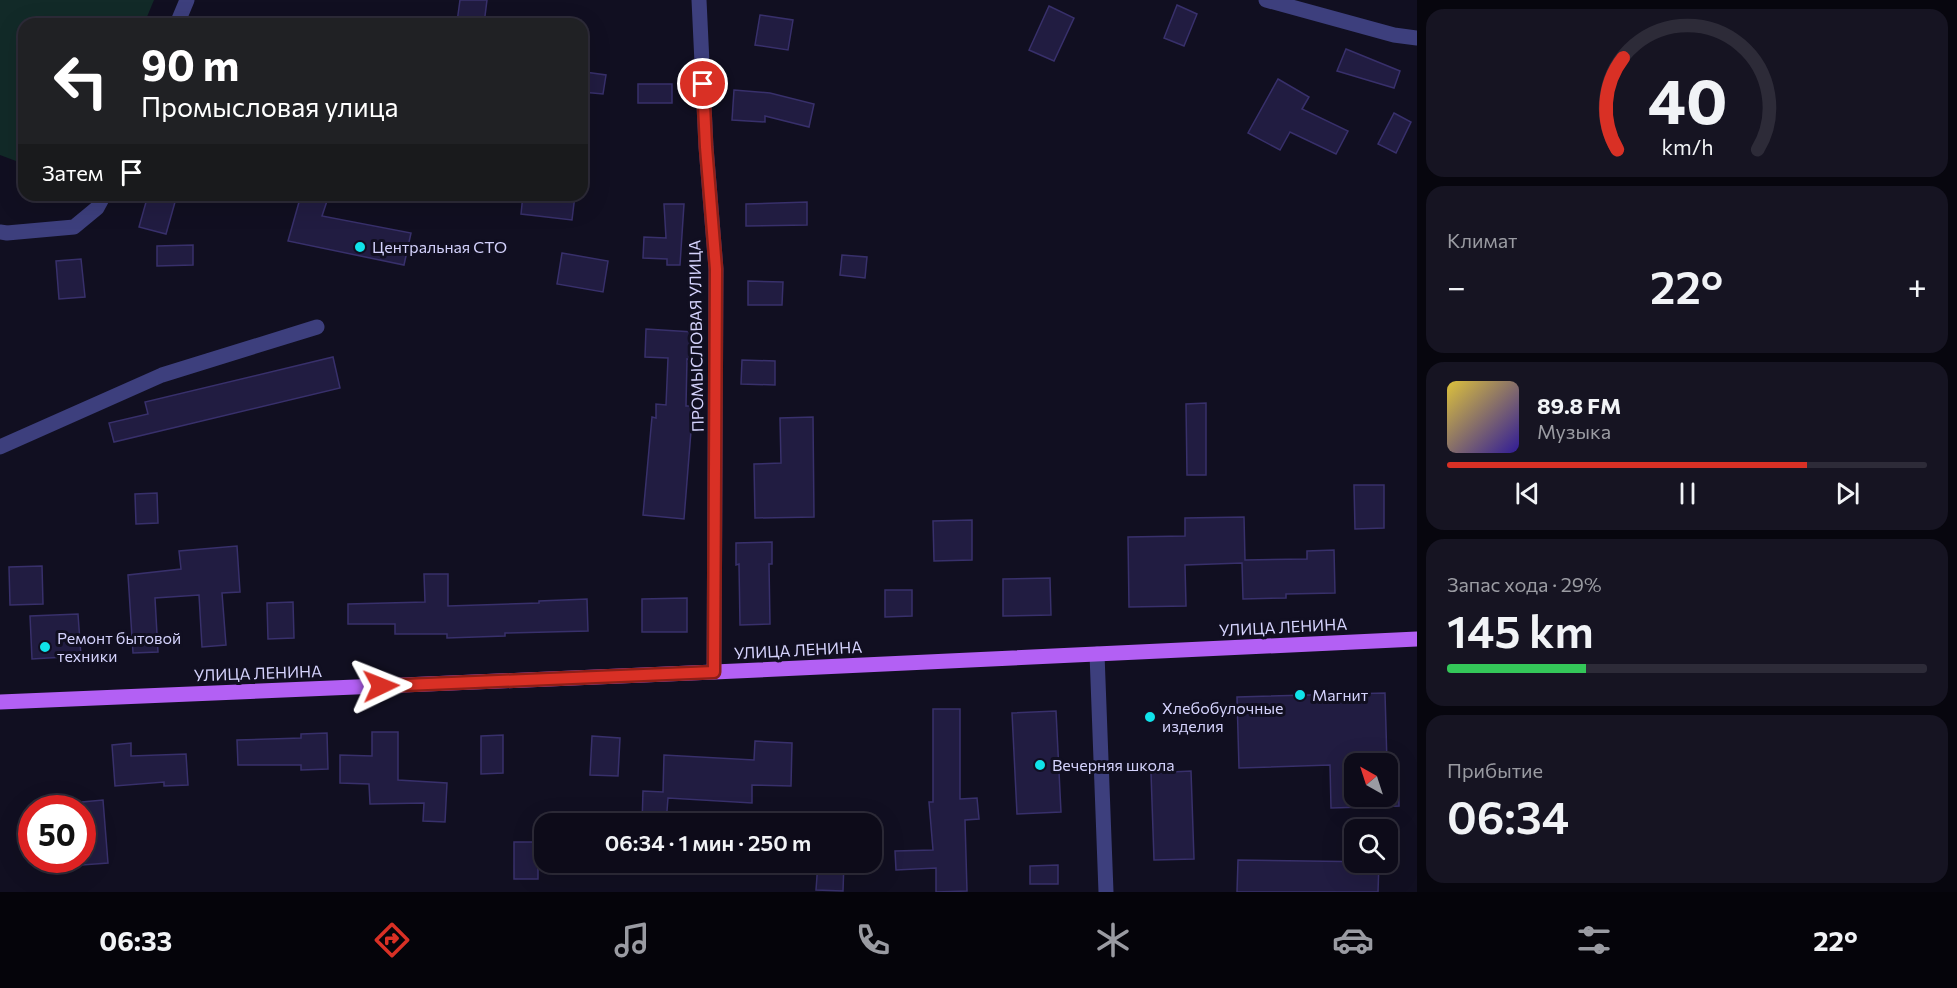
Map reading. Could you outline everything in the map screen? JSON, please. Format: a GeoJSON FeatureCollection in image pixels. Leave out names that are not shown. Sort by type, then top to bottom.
{"type":"FeatureCollection","features":[{"type":"Feature","properties":{"kind":"main road","name":"УЛИЦА ЛЕНИНА"},"geometry":{"type":"LineString","coordinates":[[0,702],[1417,639]]}},
{"type":"Feature","properties":{"kind":"street"},"geometry":{"type":"LineString","coordinates":[[180,18],[187,0]]}},
{"type":"Feature","properties":{"kind":"street","name":"ПРОМЫСЛОВАЯ УЛИЦА"},"geometry":{"type":"LineString","coordinates":[[699,0],[706,147],[716,269],[714,672]]}},
{"type":"Feature","properties":{"kind":"street"},"geometry":{"type":"LineString","coordinates":[[1266,0],[1394,35],[1417,38]]}},
{"type":"Feature","properties":{"kind":"street"},"geometry":{"type":"LineString","coordinates":[[0,232],[74,227],[97,208],[101,201]]}},
{"type":"Feature","properties":{"kind":"street"},"geometry":{"type":"LineString","coordinates":[[0,447],[162,375],[317,327]]}},
{"type":"Feature","properties":{"kind":"street"},"geometry":{"type":"LineString","coordinates":[[1097,654],[1106,892]]}},
{"type":"Feature","properties":{"kind":"green space"},"geometry":{"type":"Polygon","coordinates":[[[0,0],[154,0],[146,18],[18,18],[18,162],[0,155],[0,0]]]}},
{"type":"Feature","properties":{"kind":"building"},"geometry":{"type":"Polygon","coordinates":[[[460,0],[487,0],[485,18],[458,18],[460,0]]]}},
{"type":"Feature","properties":{"kind":"building"},"geometry":{"type":"Polygon","coordinates":[[[1177,5],[1197,14],[1184,46],[1164,38],[1177,5]]]}},
{"type":"Feature","properties":{"kind":"building"},"geometry":{"type":"Polygon","coordinates":[[[1049,6],[1074,18],[1054,61],[1029,50],[1049,6]]]}},
{"type":"Feature","properties":{"kind":"building"},"geometry":{"type":"Polygon","coordinates":[[[760,15],[793,20],[788,50],[755,45],[760,15]]]}},
{"type":"Feature","properties":{"kind":"building"},"geometry":{"type":"Polygon","coordinates":[[[1346,49],[1400,71],[1394,88],[1337,71],[1346,49]]]}},
{"type":"Feature","properties":{"kind":"building"},"geometry":{"type":"Polygon","coordinates":[[[588,72],[606,75],[603,94],[588,93],[588,72]]]}},
{"type":"Feature","properties":{"kind":"building"},"geometry":{"type":"Polygon","coordinates":[[[1278,79],[1309,97],[1302,109],[1348,131],[1336,154],[1290,132],[1280,150],[1248,133],[1278,79]]]}},
{"type":"Feature","properties":{"kind":"building"},"geometry":{"type":"Polygon","coordinates":[[[638,84],[672,84],[672,103],[638,103],[638,84]]]}},
{"type":"Feature","properties":{"kind":"building"},"geometry":{"type":"Polygon","coordinates":[[[734,90],[770,93],[814,104],[809,127],[765,116],[765,122],[732,120],[734,90]]]}},
{"type":"Feature","properties":{"kind":"building"},"geometry":{"type":"Polygon","coordinates":[[[1394,113],[1411,122],[1396,153],[1378,144],[1394,113]]]}},
{"type":"Feature","properties":{"kind":"building"},"geometry":{"type":"Polygon","coordinates":[[[146,201],[175,201],[166,234],[139,227],[146,201]]]}},
{"type":"Feature","properties":{"kind":"building"},"geometry":{"type":"Polygon","coordinates":[[[299,201],[327,201],[322,216],[411,233],[404,265],[288,241],[299,201]]]}},
{"type":"Feature","properties":{"kind":"building"},"geometry":{"type":"Polygon","coordinates":[[[522,201],[574,201],[572,220],[521,214],[522,201]]]}},
{"type":"Feature","properties":{"kind":"building"},"geometry":{"type":"Polygon","coordinates":[[[807,202],[807,225],[746,226],[746,204],[807,202]]]}},
{"type":"Feature","properties":{"kind":"building"},"geometry":{"type":"Polygon","coordinates":[[[664,204],[684,204],[680,265],[667,265],[667,259],[643,258],[644,237],[666,238],[664,204]]]}},
{"type":"Feature","properties":{"kind":"building"},"geometry":{"type":"Polygon","coordinates":[[[193,245],[193,265],[157,266],[157,246],[193,245]]]}},
{"type":"Feature","properties":{"kind":"building"},"geometry":{"type":"Polygon","coordinates":[[[562,253],[608,261],[603,292],[557,284],[562,253]]]}},
{"type":"Feature","properties":{"kind":"building"},"geometry":{"type":"Polygon","coordinates":[[[842,255],[867,257],[865,278],[840,275],[842,255]]]}},
{"type":"Feature","properties":{"kind":"building"},"geometry":{"type":"Polygon","coordinates":[[[81,259],[85,297],[59,299],[56,261],[81,259]]]}},
{"type":"Feature","properties":{"kind":"building"},"geometry":{"type":"Polygon","coordinates":[[[748,281],[783,282],[782,305],[748,305],[748,281]]]}},
{"type":"Feature","properties":{"kind":"building"},"geometry":{"type":"Polygon","coordinates":[[[646,329],[693,332],[691,360],[687,359],[686,406],[693,406],[684,519],[643,515],[652,417],[656,418],[656,404],[666,405],[668,358],[645,357],[646,329]]]}},
{"type":"Feature","properties":{"kind":"building"},"geometry":{"type":"Polygon","coordinates":[[[333,357],[340,388],[114,442],[109,423],[148,414],[145,402],[333,357]]]}},
{"type":"Feature","properties":{"kind":"building"},"geometry":{"type":"Polygon","coordinates":[[[742,360],[775,361],[775,385],[741,384],[742,360]]]}},
{"type":"Feature","properties":{"kind":"building"},"geometry":{"type":"Polygon","coordinates":[[[1206,403],[1206,475],[1187,475],[1186,404],[1206,403]]]}},
{"type":"Feature","properties":{"kind":"building"},"geometry":{"type":"Polygon","coordinates":[[[813,417],[814,517],[755,518],[754,464],[781,463],[780,418],[813,417]]]}},
{"type":"Feature","properties":{"kind":"building"},"geometry":{"type":"Polygon","coordinates":[[[1354,485],[1384,485],[1384,528],[1355,529],[1354,485]]]}},
{"type":"Feature","properties":{"kind":"building"},"geometry":{"type":"Polygon","coordinates":[[[157,493],[158,523],[136,524],[135,494],[157,493]]]}},
{"type":"Feature","properties":{"kind":"building"},"geometry":{"type":"Polygon","coordinates":[[[1244,517],[1245,560],[1307,559],[1307,551],[1334,550],[1335,593],[1286,594],[1286,598],[1243,599],[1242,563],[1185,565],[1186,606],[1129,607],[1128,537],[1185,536],[1185,518],[1244,517]]]}},
{"type":"Feature","properties":{"kind":"building"},"geometry":{"type":"Polygon","coordinates":[[[972,520],[972,560],[934,561],[933,521],[972,520]]]}},
{"type":"Feature","properties":{"kind":"building"},"geometry":{"type":"Polygon","coordinates":[[[772,542],[772,564],[769,564],[770,624],[740,625],[739,564],[736,565],[736,543],[772,542]]]}},
{"type":"Feature","properties":{"kind":"building"},"geometry":{"type":"Polygon","coordinates":[[[237,546],[240,592],[222,593],[226,645],[202,647],[199,595],[155,598],[158,652],[133,653],[128,575],[181,569],[179,551],[237,546]]]}},
{"type":"Feature","properties":{"kind":"building"},"geometry":{"type":"Polygon","coordinates":[[[42,566],[43,604],[10,605],[9,567],[42,566]]]}},
{"type":"Feature","properties":{"kind":"building"},"geometry":{"type":"Polygon","coordinates":[[[424,574],[448,574],[448,606],[587,599],[588,631],[505,633],[505,636],[447,638],[447,634],[395,634],[395,624],[348,624],[348,604],[425,602],[424,574]]]}},
{"type":"Feature","properties":{"kind":"building"},"geometry":{"type":"Polygon","coordinates":[[[1050,578],[1051,615],[1003,616],[1003,579],[1050,578]]]}},
{"type":"Feature","properties":{"kind":"building"},"geometry":{"type":"Polygon","coordinates":[[[885,590],[912,590],[912,616],[885,617],[885,590]]]}},
{"type":"Feature","properties":{"kind":"building"},"geometry":{"type":"Polygon","coordinates":[[[687,598],[687,632],[642,632],[642,599],[687,598]]]}},
{"type":"Feature","properties":{"kind":"building"},"geometry":{"type":"Polygon","coordinates":[[[293,602],[294,638],[268,639],[267,603],[293,602]]]}},
{"type":"Feature","properties":{"kind":"building"},"geometry":{"type":"Polygon","coordinates":[[[78,614],[81,656],[32,659],[30,616],[78,614]]]}},
{"type":"Feature","properties":{"kind":"building"},"geometry":{"type":"Polygon","coordinates":[[[1385,693],[1387,753],[1344,753],[1344,807],[1365,807],[1331,808],[1330,765],[1239,768],[1237,697],[1385,693]]]}},
{"type":"Feature","properties":{"kind":"building"},"geometry":{"type":"Polygon","coordinates":[[[933,709],[960,709],[960,799],[977,798],[979,819],[965,820],[967,891],[936,892],[936,868],[896,870],[895,851],[933,850],[929,802],[933,802],[933,709]]]}},
{"type":"Feature","properties":{"kind":"building"},"geometry":{"type":"Polygon","coordinates":[[[1056,711],[1061,812],[1017,814],[1012,713],[1056,711]]]}},
{"type":"Feature","properties":{"kind":"building"},"geometry":{"type":"Polygon","coordinates":[[[372,732],[398,732],[398,780],[447,783],[445,822],[423,821],[424,803],[370,804],[369,784],[340,783],[340,755],[372,756],[372,732]]]}},
{"type":"Feature","properties":{"kind":"building"},"geometry":{"type":"Polygon","coordinates":[[[327,733],[328,769],[301,770],[301,765],[238,765],[237,740],[301,738],[301,734],[327,733]]]}},
{"type":"Feature","properties":{"kind":"building"},"geometry":{"type":"Polygon","coordinates":[[[503,735],[503,773],[481,774],[481,736],[503,735]]]}},
{"type":"Feature","properties":{"kind":"building"},"geometry":{"type":"Polygon","coordinates":[[[592,736],[620,738],[618,776],[590,775],[592,736]]]}},
{"type":"Feature","properties":{"kind":"building"},"geometry":{"type":"Polygon","coordinates":[[[755,741],[792,743],[791,786],[752,785],[752,803],[668,798],[667,813],[642,813],[643,791],[663,792],[664,755],[754,760],[755,741]]]}},
{"type":"Feature","properties":{"kind":"building"},"geometry":{"type":"Polygon","coordinates":[[[131,743],[131,756],[186,754],[188,785],[164,786],[164,782],[115,786],[112,745],[131,743]]]}},
{"type":"Feature","properties":{"kind":"building"},"geometry":{"type":"Polygon","coordinates":[[[1191,771],[1194,859],[1154,860],[1151,773],[1191,771]]]}},
{"type":"Feature","properties":{"kind":"building"},"geometry":{"type":"Polygon","coordinates":[[[103,800],[108,863],[96,864],[96,801],[103,800]]]}},
{"type":"Feature","properties":{"kind":"building"},"geometry":{"type":"Polygon","coordinates":[[[514,842],[534,842],[534,873],[538,873],[538,879],[514,879],[514,842]]]}},
{"type":"Feature","properties":{"kind":"building"},"geometry":{"type":"Polygon","coordinates":[[[1238,860],[1344,862],[1344,873],[1379,873],[1378,892],[1237,892],[1238,860]]]}},
{"type":"Feature","properties":{"kind":"building"},"geometry":{"type":"Polygon","coordinates":[[[1058,865],[1058,884],[1030,884],[1030,866],[1058,865]]]}},
{"type":"Feature","properties":{"kind":"building"},"geometry":{"type":"Polygon","coordinates":[[[817,873],[844,873],[843,891],[816,890],[817,873]]]}},
{"type":"Feature","properties":{"kind":"place","name":"Центральная СТО"},"geometry":{"type":"Point","coordinates":[360,247]}},
{"type":"Feature","properties":{"kind":"place","name":"Ремонт бытовой техники"},"geometry":{"type":"Point","coordinates":[45,647]}},
{"type":"Feature","properties":{"kind":"place","name":"Магнит"},"geometry":{"type":"Point","coordinates":[1300,695]}},
{"type":"Feature","properties":{"kind":"place","name":"Хлебобулочные изделия"},"geometry":{"type":"Point","coordinates":[1150,717]}},
{"type":"Feature","properties":{"kind":"place","name":"Вечерняя школа"},"geometry":{"type":"Point","coordinates":[1040,765]}},
{"type":"Feature","properties":{"kind":"route"},"geometry":{"type":"LineString","coordinates":[[381,686],[714,672],[716,269],[703,84]]}}]}
